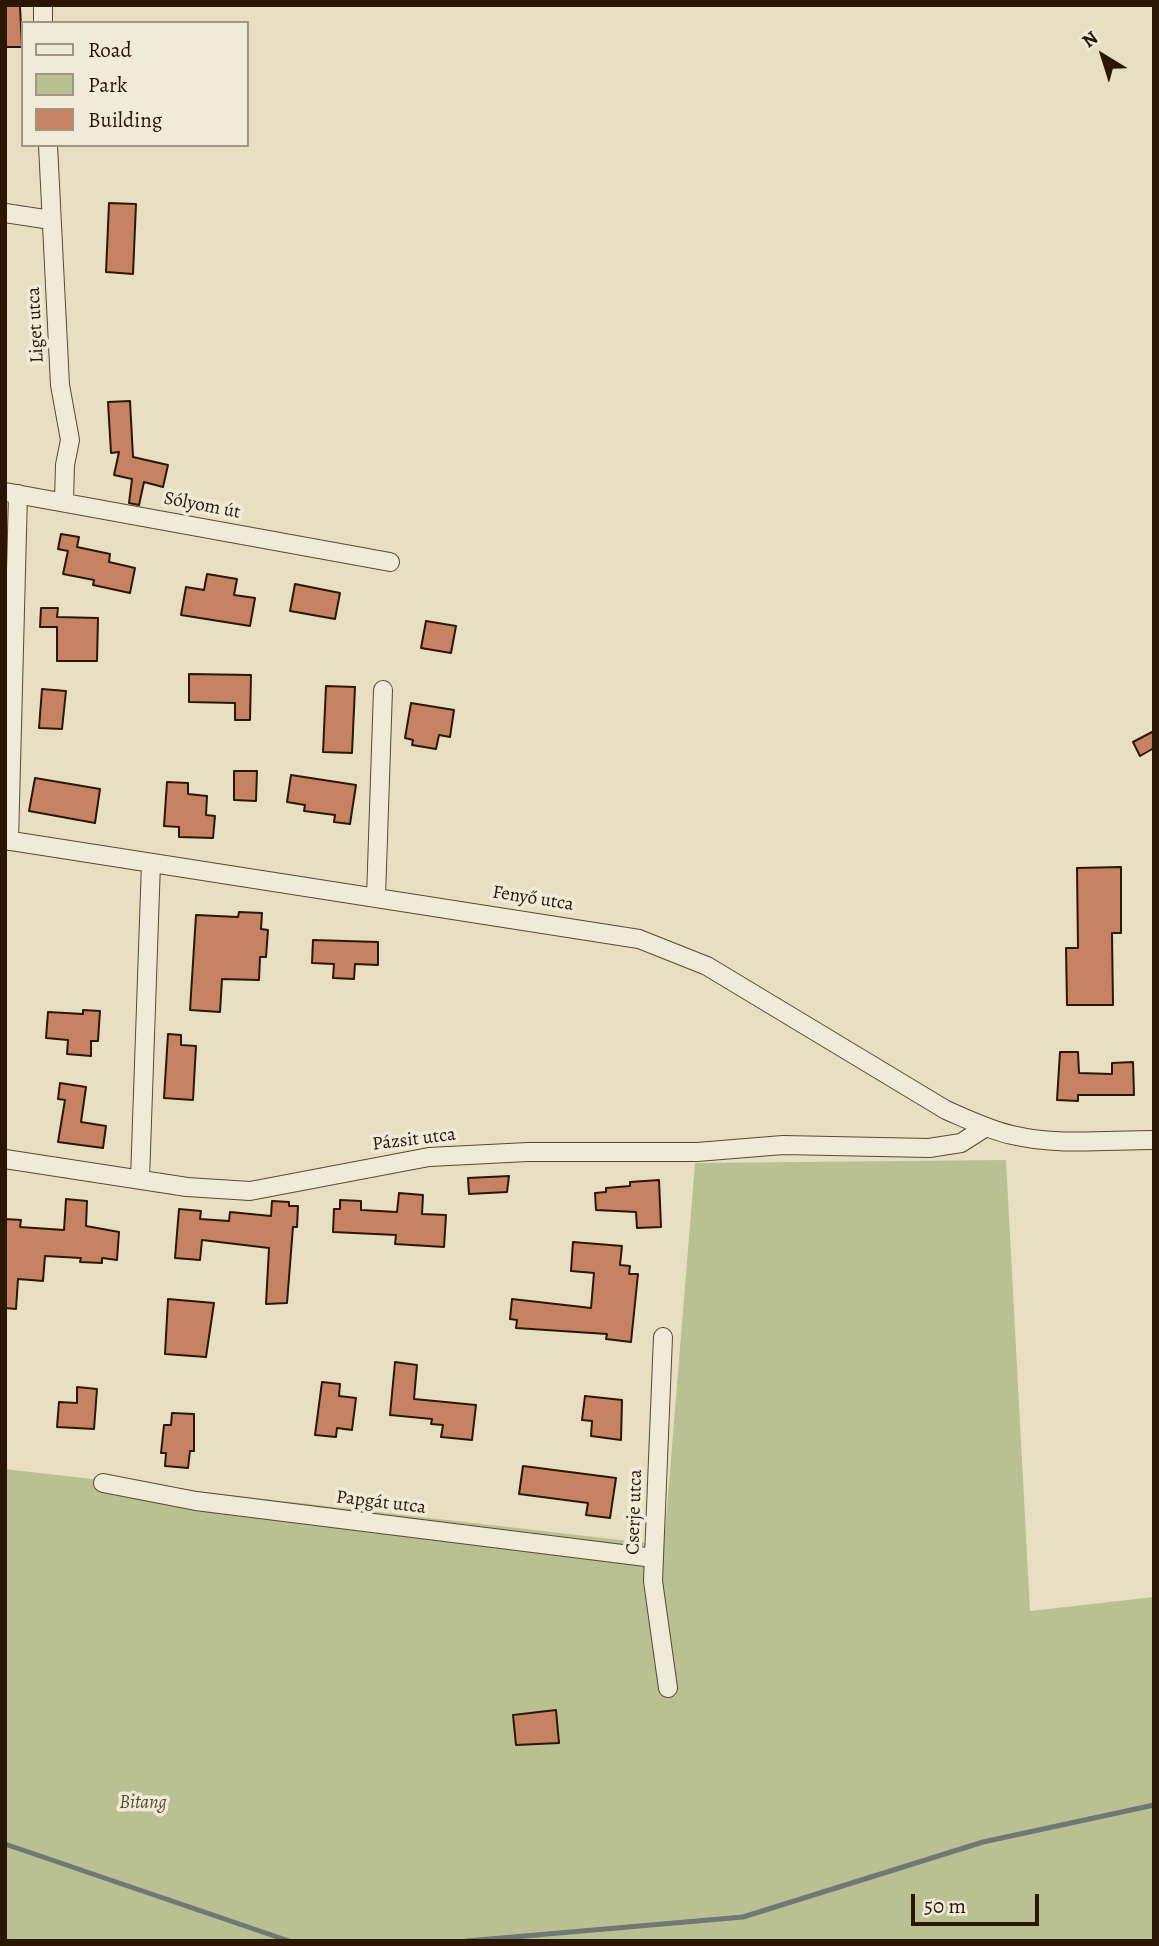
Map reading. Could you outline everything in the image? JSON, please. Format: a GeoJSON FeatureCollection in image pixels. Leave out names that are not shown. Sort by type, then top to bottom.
{"type":"FeatureCollection","features":[{"type":"Feature","properties":{"kind":"street","name":"Liget utca"},"geometry":{"type":"LineString","coordinates":[[48,147],[60,385],[70,440],[65,465],[64,501]]}},
{"type":"Feature","properties":{"kind":"street"},"geometry":{"type":"LineString","coordinates":[[5,213],[51,220]]}},
{"type":"Feature","properties":{"kind":"street"},"geometry":{"type":"LineString","coordinates":[[7,840],[11,493]]}},
{"type":"Feature","properties":{"kind":"street","name":"Sólyom út"},"geometry":{"type":"LineString","coordinates":[[11,493],[390,562]]}},
{"type":"Feature","properties":{"kind":"street"},"geometry":{"type":"LineString","coordinates":[[376,897],[383,690]]}},
{"type":"Feature","properties":{"kind":"street","name":"Fenyő utca"},"geometry":{"type":"LineString","coordinates":[[7,840],[612,933],[663,946],[731,979],[946,1110],[986,1127],[1009,1135],[1052,1141],[1154,1140]]}},
{"type":"Feature","properties":{"kind":"street"},"geometry":{"type":"LineString","coordinates":[[140,1179],[151,863]]}},
{"type":"Feature","properties":{"kind":"street","name":"Pázsit utca"},"geometry":{"type":"LineString","coordinates":[[5,1159],[223,1191],[250,1191],[429,1157],[528,1152],[696,1152],[783,1145],[947,1146],[961,1143],[986,1127]]}},
{"type":"Feature","properties":{"kind":"street","name":"Cserje utca"},"geometry":{"type":"LineString","coordinates":[[663,1337],[653,1581],[668,1688]]}},
{"type":"Feature","properties":{"kind":"street","name":"Papgát utca"},"geometry":{"type":"LineString","coordinates":[[103,1483],[196,1501],[654,1558]]}},
{"type":"Feature","properties":{"kind":"green space","name":"Bitang"},"geometry":{"type":"Polygon","coordinates":[[[1006,1160],[1030,1611],[1154,1597],[1154,1941],[5,1941],[5,1469],[664,1545],[695,1163],[1006,1160]]]}},
{"type":"Feature","properties":{"kind":"building"},"geometry":{"type":"Polygon","coordinates":[[[5,6],[20,6],[21,47],[5,47],[5,6]]]}},
{"type":"Feature","properties":{"kind":"building"},"geometry":{"type":"Polygon","coordinates":[[[109,203],[136,204],[133,274],[106,272],[109,203]]]}},
{"type":"Feature","properties":{"kind":"building"},"geometry":{"type":"Polygon","coordinates":[[[130,401],[133,457],[168,465],[163,487],[144,482],[139,505],[129,503],[132,479],[114,475],[119,452],[111,453],[108,402],[130,401]]]}},
{"type":"Feature","properties":{"kind":"building"},"geometry":{"type":"Polygon","coordinates":[[[61,534],[79,537],[77,547],[110,554],[109,562],[135,568],[130,593],[93,585],[94,580],[63,574],[68,551],[58,549],[61,534]]]}},
{"type":"Feature","properties":{"kind":"building"},"geometry":{"type":"Polygon","coordinates":[[[207,574],[237,579],[234,595],[255,598],[250,626],[181,615],[186,587],[204,590],[207,574]]]}},
{"type":"Feature","properties":{"kind":"building"},"geometry":{"type":"Polygon","coordinates":[[[295,584],[340,593],[335,619],[290,611],[295,584]]]}},
{"type":"Feature","properties":{"kind":"building"},"geometry":{"type":"Polygon","coordinates":[[[41,608],[58,608],[57,617],[98,618],[97,661],[57,661],[57,627],[40,627],[41,608]]]}},
{"type":"Feature","properties":{"kind":"building"},"geometry":{"type":"Polygon","coordinates":[[[426,621],[456,626],[451,653],[421,648],[426,621]]]}},
{"type":"Feature","properties":{"kind":"building"},"geometry":{"type":"Polygon","coordinates":[[[189,674],[251,675],[250,720],[235,720],[235,703],[189,702],[189,674]]]}},
{"type":"Feature","properties":{"kind":"building"},"geometry":{"type":"Polygon","coordinates":[[[326,686],[355,687],[352,753],[323,752],[326,686]]]}},
{"type":"Feature","properties":{"kind":"building"},"geometry":{"type":"Polygon","coordinates":[[[42,689],[66,691],[62,729],[39,728],[42,689]]]}},
{"type":"Feature","properties":{"kind":"building"},"geometry":{"type":"Polygon","coordinates":[[[411,703],[454,710],[450,737],[439,735],[436,749],[412,745],[413,740],[405,738],[411,703]]]}},
{"type":"Feature","properties":{"kind":"building"},"geometry":{"type":"Polygon","coordinates":[[[1154,731],[1154,748],[1140,756],[1133,742],[1154,731]]]}},
{"type":"Feature","properties":{"kind":"building"},"geometry":{"type":"Polygon","coordinates":[[[234,771],[257,771],[256,801],[234,800],[234,771]]]}},
{"type":"Feature","properties":{"kind":"building"},"geometry":{"type":"Polygon","coordinates":[[[291,775],[356,785],[350,824],[334,822],[335,815],[304,811],[305,805],[287,802],[291,775]]]}},
{"type":"Feature","properties":{"kind":"building"},"geometry":{"type":"Polygon","coordinates":[[[35,778],[100,789],[95,823],[29,811],[35,778]]]}},
{"type":"Feature","properties":{"kind":"building"},"geometry":{"type":"Polygon","coordinates":[[[167,782],[188,783],[188,794],[207,796],[206,815],[215,816],[213,838],[179,837],[179,827],[164,826],[167,782]]]}},
{"type":"Feature","properties":{"kind":"building"},"geometry":{"type":"Polygon","coordinates":[[[1121,867],[1121,933],[1112,933],[1113,1005],[1067,1005],[1066,948],[1078,948],[1077,868],[1121,867]]]}},
{"type":"Feature","properties":{"kind":"building"},"geometry":{"type":"Polygon","coordinates":[[[239,912],[262,913],[261,929],[268,930],[266,957],[260,957],[259,980],[222,979],[220,1012],[190,1010],[196,915],[238,917],[239,912]]]}},
{"type":"Feature","properties":{"kind":"building"},"geometry":{"type":"Polygon","coordinates":[[[313,940],[378,942],[378,965],[355,964],[354,979],[333,978],[334,964],[312,963],[313,940]]]}},
{"type":"Feature","properties":{"kind":"building"},"geometry":{"type":"Polygon","coordinates":[[[83,1010],[100,1011],[98,1041],[91,1041],[91,1056],[67,1054],[68,1040],[46,1038],[48,1012],[83,1014],[83,1010]]]}},
{"type":"Feature","properties":{"kind":"building"},"geometry":{"type":"Polygon","coordinates":[[[168,1034],[181,1035],[181,1045],[196,1046],[193,1100],[164,1098],[168,1034]]]}},
{"type":"Feature","properties":{"kind":"building"},"geometry":{"type":"Polygon","coordinates":[[[1060,1052],[1078,1052],[1079,1073],[1112,1074],[1112,1063],[1133,1062],[1134,1095],[1078,1095],[1078,1101],[1057,1100],[1060,1052]]]}},
{"type":"Feature","properties":{"kind":"building"},"geometry":{"type":"Polygon","coordinates":[[[60,1083],[86,1087],[81,1122],[106,1126],[103,1148],[58,1142],[65,1100],[58,1099],[60,1083]]]}},
{"type":"Feature","properties":{"kind":"building"},"geometry":{"type":"Polygon","coordinates":[[[509,1176],[507,1192],[469,1194],[468,1178],[509,1176]]]}},
{"type":"Feature","properties":{"kind":"building"},"geometry":{"type":"Polygon","coordinates":[[[659,1180],[661,1227],[637,1228],[636,1212],[596,1210],[595,1193],[606,1192],[606,1188],[630,1186],[630,1182],[659,1180]]]}},
{"type":"Feature","properties":{"kind":"building"},"geometry":{"type":"Polygon","coordinates":[[[399,1193],[423,1195],[422,1214],[446,1215],[444,1247],[395,1244],[396,1235],[333,1232],[334,1209],[340,1209],[340,1200],[361,1201],[361,1210],[397,1212],[399,1193]]]}},
{"type":"Feature","properties":{"kind":"building"},"geometry":{"type":"Polygon","coordinates":[[[66,1199],[87,1201],[86,1226],[119,1232],[117,1260],[102,1258],[102,1263],[80,1262],[81,1258],[45,1256],[43,1281],[18,1279],[16,1309],[5,1308],[5,1219],[21,1220],[20,1227],[64,1230],[66,1199]]]}},
{"type":"Feature","properties":{"kind":"building"},"geometry":{"type":"Polygon","coordinates":[[[272,1201],[289,1202],[289,1206],[298,1206],[297,1227],[293,1227],[287,1303],[266,1304],[269,1248],[202,1240],[200,1260],[175,1258],[179,1209],[201,1211],[200,1219],[229,1221],[230,1212],[271,1216],[272,1201]]]}},
{"type":"Feature","properties":{"kind":"building"},"geometry":{"type":"Polygon","coordinates":[[[573,1242],[622,1246],[620,1265],[630,1266],[629,1274],[638,1274],[631,1342],[606,1339],[607,1334],[516,1328],[517,1320],[510,1319],[512,1299],[591,1308],[594,1273],[571,1271],[573,1242]]]}},
{"type":"Feature","properties":{"kind":"building"},"geometry":{"type":"Polygon","coordinates":[[[168,1299],[214,1303],[206,1357],[165,1354],[168,1299]]]}},
{"type":"Feature","properties":{"kind":"building"},"geometry":{"type":"Polygon","coordinates":[[[395,1362],[417,1365],[414,1399],[476,1405],[472,1440],[441,1437],[443,1425],[431,1424],[432,1419],[390,1415],[395,1362]]]}},
{"type":"Feature","properties":{"kind":"building"},"geometry":{"type":"Polygon","coordinates":[[[322,1382],[340,1384],[339,1396],[356,1398],[352,1430],[337,1428],[336,1437],[315,1435],[322,1382]]]}},
{"type":"Feature","properties":{"kind":"building"},"geometry":{"type":"Polygon","coordinates":[[[77,1387],[97,1389],[94,1429],[57,1427],[59,1402],[77,1403],[77,1387]]]}},
{"type":"Feature","properties":{"kind":"building"},"geometry":{"type":"Polygon","coordinates":[[[585,1396],[622,1400],[621,1440],[591,1436],[592,1421],[582,1420],[585,1396]]]}},
{"type":"Feature","properties":{"kind":"building"},"geometry":{"type":"Polygon","coordinates":[[[172,1413],[194,1414],[194,1451],[190,1451],[188,1468],[165,1466],[166,1453],[161,1453],[164,1425],[171,1425],[172,1413]]]}},
{"type":"Feature","properties":{"kind":"building"},"geometry":{"type":"Polygon","coordinates":[[[523,1466],[616,1478],[610,1518],[586,1515],[588,1503],[519,1494],[523,1466]]]}},
{"type":"Feature","properties":{"kind":"building"},"geometry":{"type":"Polygon","coordinates":[[[556,1710],[559,1743],[516,1745],[513,1715],[556,1710]]]}},
{"type":"Feature","properties":{"kind":"waterway"},"geometry":{"type":"LineString","coordinates":[[467,1941],[743,1917],[983,1842],[1154,1805]]}},
{"type":"Feature","properties":{"kind":"waterway"},"geometry":{"type":"LineString","coordinates":[[5,1844],[289,1941]]}}]}
